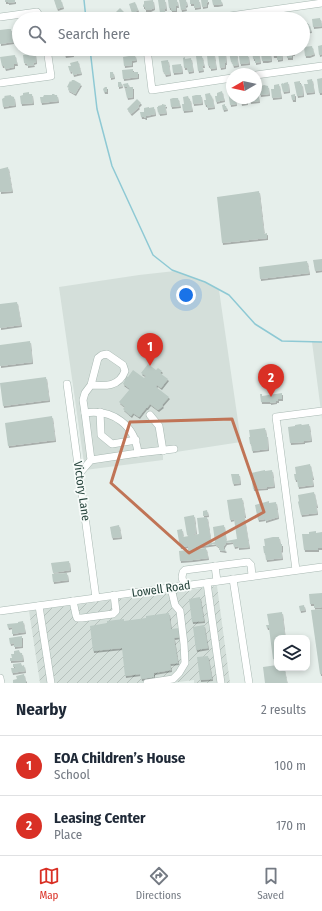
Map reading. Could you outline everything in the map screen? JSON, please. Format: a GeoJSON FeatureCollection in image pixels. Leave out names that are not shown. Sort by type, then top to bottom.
{"type":"FeatureCollection","features":[{"type":"Feature","properties":{"kind":"street"},"geometry":{"type":"LineString","coordinates":[[258,12],[322,3]]}},
{"type":"Feature","properties":{"kind":"street"},"geometry":{"type":"LineString","coordinates":[[0,17],[12,17]]}},
{"type":"Feature","properties":{"kind":"street"},"geometry":{"type":"LineString","coordinates":[[0,83],[50,76],[48,56]]}},
{"type":"Feature","properties":{"kind":"street"},"geometry":{"type":"LineString","coordinates":[[148,56],[152,90],[226,79]]}},
{"type":"Feature","properties":{"kind":"street"},"geometry":{"type":"LineString","coordinates":[[262,74],[322,66]]}},
{"type":"Feature","properties":{"kind":"street"},"geometry":{"type":"LineString","coordinates":[[91,385],[101,386],[115,384],[125,371],[123,365],[107,354],[102,355],[98,358],[91,385],[84,393],[83,400],[91,460]]}},
{"type":"Feature","properties":{"kind":"street","name":"Victory Lane"},"geometry":{"type":"LineString","coordinates":[[67,384],[96,598]]}},
{"type":"Feature","properties":{"kind":"street"},"geometry":{"type":"LineString","coordinates":[[296,570],[276,417],[322,411]]}},
{"type":"Feature","properties":{"kind":"street"},"geometry":{"type":"LineString","coordinates":[[85,413],[100,412],[108,414],[125,424],[136,440],[138,453]]}},
{"type":"Feature","properties":{"kind":"street"},"geometry":{"type":"LineString","coordinates":[[100,412],[102,435],[112,444],[136,440]]}},
{"type":"Feature","properties":{"kind":"street"},"geometry":{"type":"LineString","coordinates":[[150,415],[159,426],[162,451]]}},
{"type":"Feature","properties":{"kind":"street"},"geometry":{"type":"LineString","coordinates":[[79,474],[91,460],[174,449]]}},
{"type":"Feature","properties":{"kind":"street"},"geometry":{"type":"LineString","coordinates":[[184,586],[182,577],[185,570],[248,562],[251,565],[252,576]]}},
{"type":"Feature","properties":{"kind":"street"},"geometry":{"type":"LineString","coordinates":[[215,566],[217,581]]}},
{"type":"Feature","properties":{"kind":"street","name":"Lowell Road"},"geometry":{"type":"LineString","coordinates":[[0,611],[322,567]]}},
{"type":"Feature","properties":{"kind":"street"},"geometry":{"type":"LineString","coordinates":[[233,579],[249,683]]}},
{"type":"Feature","properties":{"kind":"street"},"geometry":{"type":"LineString","coordinates":[[207,583],[221,683]]}},
{"type":"Feature","properties":{"kind":"street"},"geometry":{"type":"LineString","coordinates":[[147,683],[173,680],[185,663],[180,611],[174,605],[170,588]]}},
{"type":"Feature","properties":{"kind":"street"},"geometry":{"type":"LineString","coordinates":[[73,601],[77,618],[113,614],[116,611],[114,595]]}},
{"type":"Feature","properties":{"kind":"street"},"geometry":{"type":"LineString","coordinates":[[39,606],[51,683]]}},
{"type":"Feature","properties":{"kind":"street"},"geometry":{"type":"LineString","coordinates":[[0,678],[1,683]]}},
{"type":"Feature","properties":{"kind":"highlighted area"},"geometry":{"type":"Polygon","coordinates":[[[232,419],[264,512],[189,553],[111,483],[130,422],[232,419]]]}},
{"type":"Feature","properties":{"kind":"shaded area"},"geometry":{"type":"Polygon","coordinates":[[[175,271],[205,282],[219,290],[241,442],[163,454],[163,460],[85,470],[59,287],[175,271]]]}},
{"type":"Feature","properties":{"kind":"shaded area"},"geometry":{"type":"Polygon","coordinates":[[[312,342],[322,342],[322,419],[312,342]]]}},
{"type":"Feature","properties":{"kind":"shaded area"},"geometry":{"type":"Polygon","coordinates":[[[217,586],[230,683],[194,683],[194,680],[171,683],[40,683],[29,611],[217,586]]]}},
{"type":"Feature","properties":{"kind":"building"},"geometry":{"type":"Polygon","coordinates":[[[5,0],[15,0],[15,2],[8,3],[5,2],[5,0]]]}},
{"type":"Feature","properties":{"kind":"building"},"geometry":{"type":"Polygon","coordinates":[[[54,0],[61,0],[63,7],[57,9],[54,0]]]}},
{"type":"Feature","properties":{"kind":"building"},"geometry":{"type":"Polygon","coordinates":[[[153,0],[154,8],[145,10],[145,7],[143,7],[144,1],[153,0]]]}},
{"type":"Feature","properties":{"kind":"building"},"geometry":{"type":"Polygon","coordinates":[[[158,0],[165,0],[165,12],[160,12],[158,0]]]}},
{"type":"Feature","properties":{"kind":"building"},"geometry":{"type":"Polygon","coordinates":[[[168,0],[177,0],[178,6],[176,6],[176,11],[171,11],[168,0]]]}},
{"type":"Feature","properties":{"kind":"building"},"geometry":{"type":"Polygon","coordinates":[[[179,0],[186,0],[186,9],[181,10],[179,0]]]}},
{"type":"Feature","properties":{"kind":"building"},"geometry":{"type":"Polygon","coordinates":[[[190,0],[199,0],[200,7],[194,8],[194,4],[190,4],[190,0]]]}},
{"type":"Feature","properties":{"kind":"building"},"geometry":{"type":"Polygon","coordinates":[[[201,0],[208,0],[207,6],[202,7],[201,0]]]}},
{"type":"Feature","properties":{"kind":"building"},"geometry":{"type":"Polygon","coordinates":[[[212,0],[221,0],[222,4],[213,5],[212,0]]]}},
{"type":"Feature","properties":{"kind":"building"},"geometry":{"type":"Polygon","coordinates":[[[135,2],[138,10],[132,12],[129,4],[135,2]]]}},
{"type":"Feature","properties":{"kind":"building"},"geometry":{"type":"Polygon","coordinates":[[[120,8],[124,12],[116,12],[120,8]]]}},
{"type":"Feature","properties":{"kind":"building"},"geometry":{"type":"Polygon","coordinates":[[[320,18],[322,26],[313,27],[312,19],[320,18]]]}},
{"type":"Feature","properties":{"kind":"building"},"geometry":{"type":"Polygon","coordinates":[[[11,29],[12,42],[0,44],[0,30],[11,29]]]}},
{"type":"Feature","properties":{"kind":"building"},"geometry":{"type":"Polygon","coordinates":[[[322,45],[322,54],[319,55],[318,46],[322,45]]]}},
{"type":"Feature","properties":{"kind":"building"},"geometry":{"type":"Polygon","coordinates":[[[310,46],[312,46],[314,54],[310,56],[310,46]]]}},
{"type":"Feature","properties":{"kind":"building"},"geometry":{"type":"Polygon","coordinates":[[[15,56],[17,64],[14,64],[14,67],[5,69],[4,66],[2,66],[0,57],[15,56]]]}},
{"type":"Feature","properties":{"kind":"building"},"geometry":{"type":"Polygon","coordinates":[[[23,56],[35,56],[36,62],[33,63],[34,65],[27,66],[27,64],[24,63],[23,56]]]}},
{"type":"Feature","properties":{"kind":"building"},"geometry":{"type":"Polygon","coordinates":[[[135,56],[136,60],[132,61],[132,65],[124,66],[123,57],[135,56]]]}},
{"type":"Feature","properties":{"kind":"building"},"geometry":{"type":"Polygon","coordinates":[[[196,56],[202,56],[204,66],[202,66],[203,70],[198,71],[196,56]]]}},
{"type":"Feature","properties":{"kind":"building"},"geometry":{"type":"Polygon","coordinates":[[[207,56],[214,56],[216,68],[210,69],[210,65],[208,66],[207,56]]]}},
{"type":"Feature","properties":{"kind":"building"},"geometry":{"type":"Polygon","coordinates":[[[218,56],[225,56],[225,67],[220,68],[218,56]]]}},
{"type":"Feature","properties":{"kind":"building"},"geometry":{"type":"Polygon","coordinates":[[[230,56],[237,56],[238,65],[233,66],[230,56]]]}},
{"type":"Feature","properties":{"kind":"building"},"geometry":{"type":"Polygon","coordinates":[[[239,56],[248,56],[249,63],[240,64],[239,56]]]}},
{"type":"Feature","properties":{"kind":"building"},"geometry":{"type":"Polygon","coordinates":[[[253,56],[259,56],[260,62],[255,63],[255,59],[253,59],[253,56]]]}},
{"type":"Feature","properties":{"kind":"building"},"geometry":{"type":"Polygon","coordinates":[[[261,56],[270,56],[271,60],[262,61],[261,56]]]}},
{"type":"Feature","properties":{"kind":"building"},"geometry":{"type":"Polygon","coordinates":[[[277,56],[282,56],[282,59],[277,60],[277,56]]]}},
{"type":"Feature","properties":{"kind":"building"},"geometry":{"type":"Polygon","coordinates":[[[287,56],[292,56],[292,58],[287,58],[287,56]]]}},
{"type":"Feature","properties":{"kind":"building"},"geometry":{"type":"Polygon","coordinates":[[[185,57],[185,59],[191,58],[193,71],[188,72],[187,68],[184,68],[183,58],[185,57]]]}},
{"type":"Feature","properties":{"kind":"building"},"geometry":{"type":"Polygon","coordinates":[[[168,60],[170,74],[165,75],[161,61],[168,60]]]}},
{"type":"Feature","properties":{"kind":"building"},"geometry":{"type":"Polygon","coordinates":[[[78,61],[81,73],[73,75],[68,66],[71,66],[70,63],[78,61]]]}},
{"type":"Feature","properties":{"kind":"building"},"geometry":{"type":"Polygon","coordinates":[[[181,64],[182,72],[173,73],[172,65],[181,64]]]}},
{"type":"Feature","properties":{"kind":"building"},"geometry":{"type":"Polygon","coordinates":[[[133,69],[133,72],[138,72],[138,77],[123,79],[122,70],[133,69]]]}},
{"type":"Feature","properties":{"kind":"building"},"geometry":{"type":"Polygon","coordinates":[[[110,72],[113,72],[114,77],[110,78],[110,72]]]}},
{"type":"Feature","properties":{"kind":"building"},"geometry":{"type":"Polygon","coordinates":[[[322,78],[322,93],[319,93],[317,79],[322,78]]]}},
{"type":"Feature","properties":{"kind":"building"},"geometry":{"type":"Polygon","coordinates":[[[312,79],[314,92],[306,93],[304,84],[308,84],[307,80],[312,79]]]}},
{"type":"Feature","properties":{"kind":"building"},"geometry":{"type":"Polygon","coordinates":[[[72,80],[81,84],[75,94],[68,90],[69,88],[67,87],[72,80]]]}},
{"type":"Feature","properties":{"kind":"building"},"geometry":{"type":"Polygon","coordinates":[[[300,81],[300,85],[302,84],[303,95],[297,96],[294,82],[300,81]]]}},
{"type":"Feature","properties":{"kind":"building"},"geometry":{"type":"Polygon","coordinates":[[[118,82],[121,82],[122,86],[118,87],[118,82]]]}},
{"type":"Feature","properties":{"kind":"building"},"geometry":{"type":"Polygon","coordinates":[[[288,82],[289,91],[283,92],[281,84],[288,82]]]}},
{"type":"Feature","properties":{"kind":"building"},"geometry":{"type":"Polygon","coordinates":[[[128,83],[129,87],[133,87],[133,97],[127,98],[125,89],[127,87],[124,87],[123,84],[128,83]]]}},
{"type":"Feature","properties":{"kind":"building"},"geometry":{"type":"Polygon","coordinates":[[[279,84],[281,97],[272,98],[271,89],[274,89],[274,85],[279,84]]]}},
{"type":"Feature","properties":{"kind":"building"},"geometry":{"type":"Polygon","coordinates":[[[262,86],[268,86],[269,94],[262,95],[262,86]]]}},
{"type":"Feature","properties":{"kind":"building"},"geometry":{"type":"Polygon","coordinates":[[[107,87],[107,92],[104,92],[103,89],[107,87]]]}},
{"type":"Feature","properties":{"kind":"building"},"geometry":{"type":"Polygon","coordinates":[[[222,91],[224,100],[216,102],[215,96],[217,96],[217,93],[222,91]]]}},
{"type":"Feature","properties":{"kind":"building"},"geometry":{"type":"Polygon","coordinates":[[[29,92],[29,94],[32,94],[33,103],[21,104],[20,96],[23,95],[23,93],[29,92]]]}},
{"type":"Feature","properties":{"kind":"building"},"geometry":{"type":"Polygon","coordinates":[[[210,93],[214,107],[207,108],[204,100],[206,100],[205,94],[210,93]]]}},
{"type":"Feature","properties":{"kind":"building"},"geometry":{"type":"Polygon","coordinates":[[[52,94],[57,95],[58,101],[41,103],[40,97],[52,94]]]}},
{"type":"Feature","properties":{"kind":"building"},"geometry":{"type":"Polygon","coordinates":[[[295,94],[295,100],[292,100],[291,95],[295,94]]]}},
{"type":"Feature","properties":{"kind":"building"},"geometry":{"type":"Polygon","coordinates":[[[11,95],[14,97],[15,105],[3,107],[2,99],[5,97],[4,96],[11,95]]]}},
{"type":"Feature","properties":{"kind":"building"},"geometry":{"type":"Polygon","coordinates":[[[201,95],[202,103],[193,104],[192,96],[201,95]]]}},
{"type":"Feature","properties":{"kind":"building"},"geometry":{"type":"Polygon","coordinates":[[[188,96],[192,110],[183,111],[183,97],[188,96]]]}},
{"type":"Feature","properties":{"kind":"building"},"geometry":{"type":"Polygon","coordinates":[[[178,98],[180,106],[171,107],[170,99],[178,98]]]}},
{"type":"Feature","properties":{"kind":"building"},"geometry":{"type":"Polygon","coordinates":[[[137,99],[141,103],[138,106],[139,107],[131,114],[127,109],[137,99]]]}},
{"type":"Feature","properties":{"kind":"building"},"geometry":{"type":"Polygon","coordinates":[[[162,104],[166,105],[166,113],[159,114],[157,107],[162,104]]]}},
{"type":"Feature","properties":{"kind":"building"},"geometry":{"type":"Polygon","coordinates":[[[225,104],[227,109],[223,110],[222,105],[225,104]]]}},
{"type":"Feature","properties":{"kind":"building"},"geometry":{"type":"Polygon","coordinates":[[[154,107],[155,114],[146,116],[146,118],[141,117],[140,112],[144,112],[144,108],[154,107]]]}},
{"type":"Feature","properties":{"kind":"building"},"geometry":{"type":"Polygon","coordinates":[[[8,167],[12,191],[0,192],[0,169],[8,167]]]}},
{"type":"Feature","properties":{"kind":"building"},"geometry":{"type":"Polygon","coordinates":[[[259,191],[264,234],[267,233],[267,238],[222,243],[217,197],[259,191]]]}},
{"type":"Feature","properties":{"kind":"building"},"geometry":{"type":"Polygon","coordinates":[[[322,259],[322,270],[315,271],[313,260],[322,259]]]}},
{"type":"Feature","properties":{"kind":"building"},"geometry":{"type":"Polygon","coordinates":[[[307,261],[309,273],[260,279],[259,267],[307,261]]]}},
{"type":"Feature","properties":{"kind":"building"},"geometry":{"type":"Polygon","coordinates":[[[17,302],[21,325],[0,328],[0,304],[17,302]]]}},
{"type":"Feature","properties":{"kind":"building"},"geometry":{"type":"Polygon","coordinates":[[[30,341],[32,362],[0,366],[0,345],[30,341]]]}},
{"type":"Feature","properties":{"kind":"building"},"geometry":{"type":"Polygon","coordinates":[[[148,364],[156,370],[158,368],[162,371],[160,373],[168,379],[161,388],[157,385],[156,387],[169,397],[162,405],[163,406],[158,410],[150,404],[139,417],[133,413],[131,416],[123,409],[125,407],[119,402],[130,389],[123,384],[124,379],[126,376],[128,377],[133,370],[144,378],[146,376],[141,373],[148,364]]]}},
{"type":"Feature","properties":{"kind":"building"},"geometry":{"type":"Polygon","coordinates":[[[46,377],[49,400],[3,406],[0,383],[46,377]]]}},
{"type":"Feature","properties":{"kind":"building"},"geometry":{"type":"Polygon","coordinates":[[[282,393],[282,399],[278,399],[276,402],[261,402],[260,394],[262,394],[262,396],[282,393]]]}},
{"type":"Feature","properties":{"kind":"building"},"geometry":{"type":"Polygon","coordinates":[[[52,416],[55,440],[8,446],[5,423],[52,416]]]}},
{"type":"Feature","properties":{"kind":"building"},"geometry":{"type":"Polygon","coordinates":[[[309,424],[311,440],[290,443],[288,427],[309,424]]]}},
{"type":"Feature","properties":{"kind":"building"},"geometry":{"type":"Polygon","coordinates":[[[265,428],[268,449],[252,451],[249,430],[265,428]]]}},
{"type":"Feature","properties":{"kind":"building"},"geometry":{"type":"Polygon","coordinates":[[[310,464],[313,485],[298,487],[294,474],[296,474],[295,467],[310,464]]]}},
{"type":"Feature","properties":{"kind":"building"},"geometry":{"type":"Polygon","coordinates":[[[272,470],[274,486],[253,489],[251,473],[272,470]]]}},
{"type":"Feature","properties":{"kind":"building"},"geometry":{"type":"Polygon","coordinates":[[[231,474],[239,474],[240,483],[233,484],[231,474]]]}},
{"type":"Feature","properties":{"kind":"building"},"geometry":{"type":"Polygon","coordinates":[[[314,492],[317,513],[301,515],[298,495],[314,492]]]}},
{"type":"Feature","properties":{"kind":"building"},"geometry":{"type":"Polygon","coordinates":[[[242,498],[249,547],[234,547],[232,542],[226,543],[224,546],[225,551],[219,550],[219,547],[215,544],[196,547],[196,549],[206,548],[208,558],[180,561],[179,551],[188,550],[188,546],[180,547],[177,530],[182,529],[183,537],[189,536],[187,535],[184,517],[194,515],[196,533],[194,535],[199,534],[197,518],[207,517],[211,543],[215,542],[213,527],[224,525],[226,541],[237,539],[234,519],[230,520],[227,500],[242,498]]]}},
{"type":"Feature","properties":{"kind":"building"},"geometry":{"type":"Polygon","coordinates":[[[269,501],[269,503],[276,502],[278,517],[265,521],[265,519],[258,520],[255,505],[269,501]]]}},
{"type":"Feature","properties":{"kind":"building"},"geometry":{"type":"Polygon","coordinates":[[[207,510],[208,515],[203,516],[203,511],[207,510]]]}},
{"type":"Feature","properties":{"kind":"building"},"geometry":{"type":"Polygon","coordinates":[[[119,525],[121,537],[112,538],[110,527],[119,525]]]}},
{"type":"Feature","properties":{"kind":"building"},"geometry":{"type":"Polygon","coordinates":[[[316,531],[316,533],[322,532],[322,548],[318,548],[318,550],[304,550],[302,534],[309,534],[309,532],[316,531]]]}},
{"type":"Feature","properties":{"kind":"building"},"geometry":{"type":"Polygon","coordinates":[[[279,537],[280,544],[282,544],[282,558],[266,560],[263,546],[265,546],[264,539],[279,537]]]}},
{"type":"Feature","properties":{"kind":"building"},"geometry":{"type":"Polygon","coordinates":[[[69,561],[70,570],[53,573],[51,563],[69,561]]]}},
{"type":"Feature","properties":{"kind":"building"},"geometry":{"type":"Polygon","coordinates":[[[67,573],[68,580],[53,582],[52,574],[67,573]]]}},
{"type":"Feature","properties":{"kind":"building"},"geometry":{"type":"Polygon","coordinates":[[[322,593],[322,607],[314,608],[314,604],[310,604],[309,594],[322,593]]]}},
{"type":"Feature","properties":{"kind":"building"},"geometry":{"type":"Polygon","coordinates":[[[200,597],[204,621],[192,622],[189,599],[200,597]]]}},
{"type":"Feature","properties":{"kind":"building"},"geometry":{"type":"Polygon","coordinates":[[[304,605],[305,610],[300,611],[299,606],[304,605]]]}},
{"type":"Feature","properties":{"kind":"building"},"geometry":{"type":"Polygon","coordinates":[[[322,609],[322,674],[320,674],[311,610],[322,609]]]}},
{"type":"Feature","properties":{"kind":"building"},"geometry":{"type":"Polygon","coordinates":[[[282,612],[285,635],[274,635],[274,659],[269,628],[267,628],[266,625],[269,625],[267,614],[282,612]]]}},
{"type":"Feature","properties":{"kind":"building"},"geometry":{"type":"Polygon","coordinates":[[[169,613],[171,629],[179,628],[180,637],[174,638],[178,663],[170,664],[171,670],[154,673],[154,677],[141,679],[140,674],[125,676],[122,648],[93,651],[90,626],[107,623],[107,621],[124,619],[124,621],[169,613]]]}},
{"type":"Feature","properties":{"kind":"building"},"geometry":{"type":"Polygon","coordinates":[[[23,621],[25,632],[12,634],[12,627],[8,628],[7,624],[23,621]]]}},
{"type":"Feature","properties":{"kind":"building"},"geometry":{"type":"Polygon","coordinates":[[[204,625],[208,648],[196,650],[193,627],[204,625]]]}},
{"type":"Feature","properties":{"kind":"building"},"geometry":{"type":"Polygon","coordinates":[[[22,636],[22,646],[14,647],[14,643],[10,644],[9,638],[22,636]]]}},
{"type":"Feature","properties":{"kind":"building"},"geometry":{"type":"Polygon","coordinates":[[[19,650],[20,653],[22,653],[23,660],[10,661],[10,658],[12,658],[11,654],[14,654],[14,651],[19,650]]]}},
{"type":"Feature","properties":{"kind":"building"},"geometry":{"type":"Polygon","coordinates":[[[208,656],[212,679],[200,680],[197,657],[208,656]]]}},
{"type":"Feature","properties":{"kind":"building"},"geometry":{"type":"Polygon","coordinates":[[[21,663],[22,666],[24,665],[25,671],[12,673],[11,668],[15,668],[13,667],[13,664],[21,663]]]}},
{"type":"Feature","properties":{"kind":"building"},"geometry":{"type":"Polygon","coordinates":[[[274,665],[274,671],[285,671],[287,683],[265,683],[263,667],[274,665]]]}},
{"type":"Feature","properties":{"kind":"building"},"geometry":{"type":"Polygon","coordinates":[[[24,674],[26,683],[13,683],[13,680],[17,679],[16,676],[24,674]]]}},
{"type":"Feature","properties":{"kind":"waterway"},"geometry":{"type":"LineString","coordinates":[[84,0],[85,12]]}},
{"type":"Feature","properties":{"kind":"waterway"},"geometry":{"type":"LineString","coordinates":[[91,56],[97,109],[112,166],[153,255],[172,270],[205,282],[229,295],[255,324],[282,341],[322,342]]}},
{"type":"Feature","properties":{"kind":"place","name":"EOA Children’s House"},"geometry":{"type":"Point","coordinates":[150,366]}},
{"type":"Feature","properties":{"kind":"place","name":"Leasing Center"},"geometry":{"type":"Point","coordinates":[271,397]}}]}
